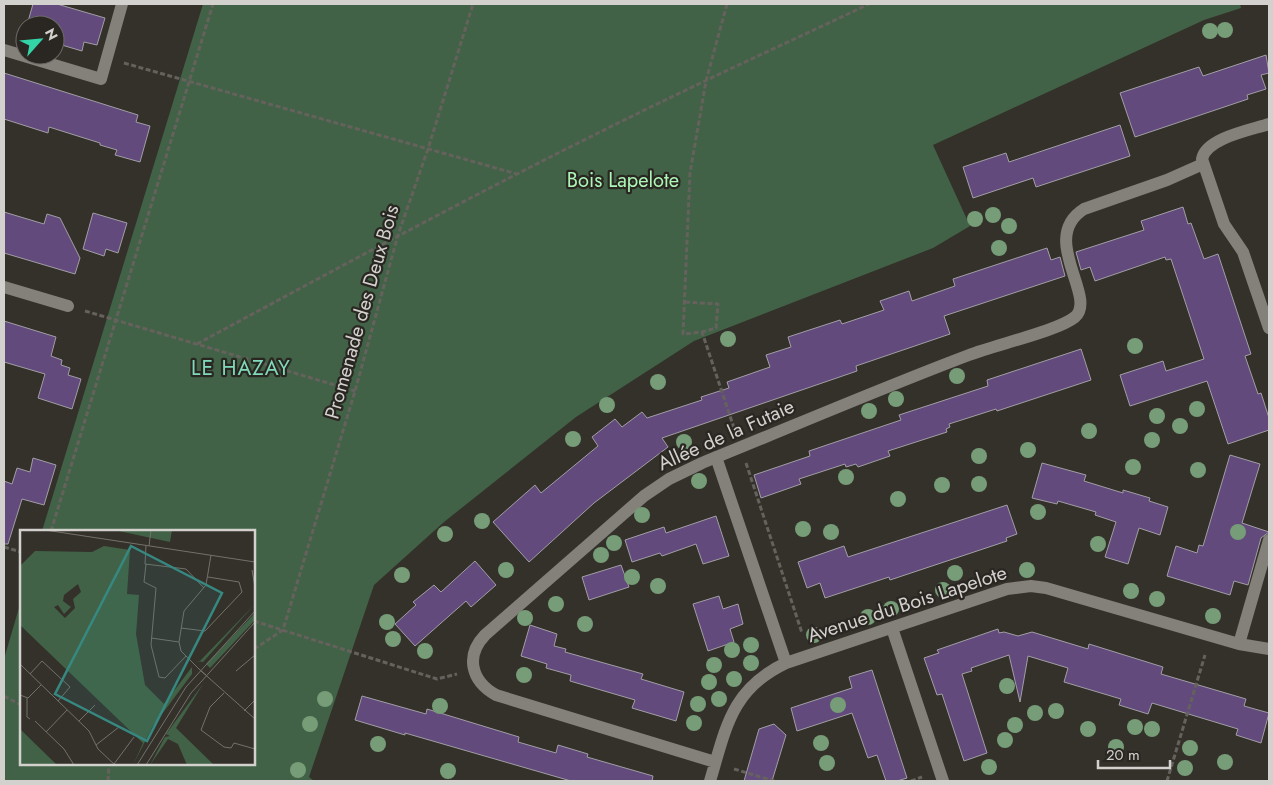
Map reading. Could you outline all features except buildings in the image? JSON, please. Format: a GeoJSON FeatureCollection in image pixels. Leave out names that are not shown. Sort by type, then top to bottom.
{"type":"FeatureCollection","features":[{"type":"Feature","properties":{"kind":"street"},"geometry":{"type":"LineString","coordinates":[[4,50],[101,79],[122,4]]}},
{"type":"Feature","properties":{"kind":"street"},"geometry":{"type":"LineString","coordinates":[[1269,124],[1214,143],[1203,154],[1203,164],[1224,224],[1245,257],[1269,328]]}},
{"type":"Feature","properties":{"kind":"street","name":"Allée de la Futaie"},"geometry":{"type":"LineString","coordinates":[[716,762],[496,695],[478,679],[473,658],[475,647],[485,635],[639,500],[669,479],[716,457],[969,354],[1070,320],[1078,314],[1080,304],[1067,246],[1067,230],[1074,217],[1084,209],[1167,180],[1203,164]]}},
{"type":"Feature","properties":{"kind":"street"},"geometry":{"type":"LineString","coordinates":[[4,287],[68,306]]}},
{"type":"Feature","properties":{"kind":"street"},"geometry":{"type":"LineString","coordinates":[[716,457],[786,663]]}},
{"type":"Feature","properties":{"kind":"street"},"geometry":{"type":"LineString","coordinates":[[1238,644],[1269,540]]}},
{"type":"Feature","properties":{"kind":"street","name":"Avenue du Bois Lapelote"},"geometry":{"type":"LineString","coordinates":[[710,781],[733,709],[754,683],[786,663],[1007,589],[1031,586],[1046,588],[1238,644],[1269,649]]}},
{"type":"Feature","properties":{"kind":"street"},"geometry":{"type":"LineString","coordinates":[[892,628],[943,781]]}},
{"type":"Feature","properties":{"kind":"path"},"geometry":{"type":"LineString","coordinates":[[51,530],[114,321],[191,81],[213,4]]}},
{"type":"Feature","properties":{"kind":"path","name":"Promenade des Deux Bois"},"geometry":{"type":"LineString","coordinates":[[283,630],[355,391],[398,235],[428,149],[472,4]]}},
{"type":"Feature","properties":{"kind":"path"},"geometry":{"type":"LineString","coordinates":[[685,302],[718,304],[716,328],[684,334],[685,302],[690,173],[706,81],[727,4]]}},
{"type":"Feature","properties":{"kind":"path"},"geometry":{"type":"LineString","coordinates":[[197,344],[398,235],[706,81],[869,4]]}},
{"type":"Feature","properties":{"kind":"path"},"geometry":{"type":"LineString","coordinates":[[106,58],[518,175]]}},
{"type":"Feature","properties":{"kind":"path"},"geometry":{"type":"LineString","coordinates":[[68,306],[355,391]]}},
{"type":"Feature","properties":{"kind":"path"},"geometry":{"type":"LineString","coordinates":[[702,332],[802,633]]}},
{"type":"Feature","properties":{"kind":"path"},"geometry":{"type":"LineString","coordinates":[[4,547],[20,552]]}},
{"type":"Feature","properties":{"kind":"path"},"geometry":{"type":"LineString","coordinates":[[255,621],[437,678],[460,673]]}},
{"type":"Feature","properties":{"kind":"path"},"geometry":{"type":"LineString","coordinates":[[255,649],[283,630]]}},
{"type":"Feature","properties":{"kind":"path"},"geometry":{"type":"LineString","coordinates":[[1167,781],[1205,655]]}},
{"type":"Feature","properties":{"kind":"path"},"geometry":{"type":"LineString","coordinates":[[4,696],[20,704]]}},
{"type":"Feature","properties":{"kind":"path"},"geometry":{"type":"LineString","coordinates":[[108,781],[109,765]]}},
{"type":"Feature","properties":{"kind":"path"},"geometry":{"type":"LineString","coordinates":[[734,769],[774,781]]}},
{"type":"Feature","properties":{"kind":"green space","name":"Bois Lapelote"},"geometry":{"type":"Polygon","coordinates":[[[203,4],[1240,4],[1241,8],[1204,20],[933,145],[970,226],[933,248],[694,341],[576,417],[444,522],[374,585],[309,777],[314,781],[4,781],[4,659],[20,604],[20,765],[255,765],[255,530],[42,530],[203,4]]]}},
{"type":"Feature","properties":{"kind":"district","name":"LE HAZAY"},"geometry":{"type":"Point","coordinates":[241,368]}}]}
